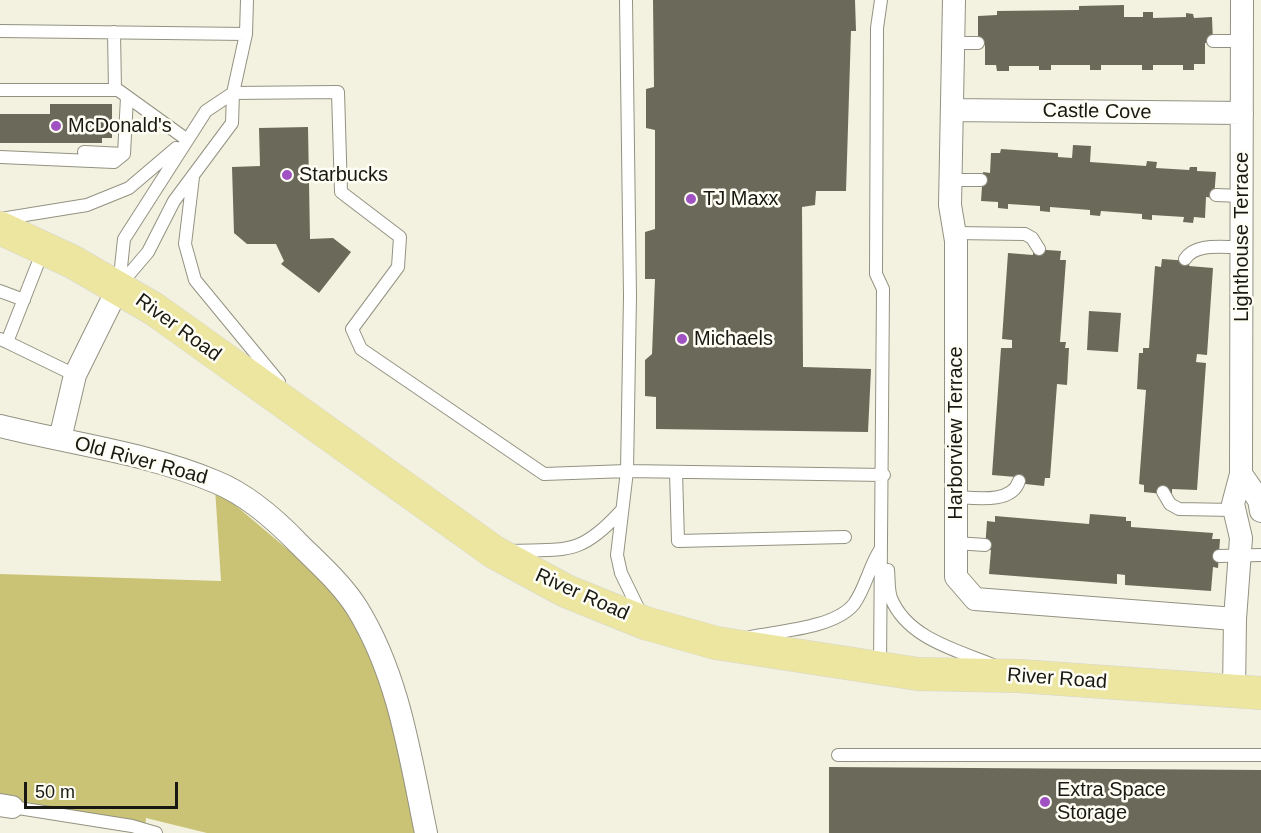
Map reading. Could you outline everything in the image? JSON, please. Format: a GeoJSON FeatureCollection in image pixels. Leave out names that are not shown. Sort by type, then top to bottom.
{"type":"FeatureCollection","features":[{"type":"Feature","properties":{"kind":"main road","name":"River Road"},"geometry":{"type":"LineString","coordinates":[[0,228],[45,247],[118,286],[494,552],[566,591],[645,623],[716,643],[918,674],[1019,676],[1247,692]]}},
{"type":"Feature","properties":{"kind":"street","name":"Harborview Terrace"},"geometry":{"type":"LineString","coordinates":[[954,0],[950,205],[955,233],[956,577],[975,599],[1234,619]]}},
{"type":"Feature","properties":{"kind":"street","name":"Lighthouse Terrace"},"geometry":{"type":"LineString","coordinates":[[1242,0],[1241,474],[1233,504],[1240,538],[1234,619],[1247,692]]}},
{"type":"Feature","properties":{"kind":"street","name":"Castle Cove"},"geometry":{"type":"LineString","coordinates":[[952,110],[1242,113]]}},
{"type":"Feature","properties":{"kind":"street"},"geometry":{"type":"LineString","coordinates":[[60,439],[75,375],[118,286]]}},
{"type":"Feature","properties":{"kind":"street","name":"Old River Road"},"geometry":{"type":"LineString","coordinates":[[0,426],[105,448],[217,482],[278,520],[335,580],[357,608],[383,661],[406,739],[426,833]]}},
{"type":"Feature","properties":{"kind":"street"},"geometry":{"type":"LineString","coordinates":[[1241,474],[1259,500],[1261,511]]}},
{"type":"Feature","properties":{"kind":"lane"},"geometry":{"type":"LineString","coordinates":[[118,286],[148,252],[174,201],[232,123],[233,93],[246,34],[246,0]]}},
{"type":"Feature","properties":{"kind":"lane"},"geometry":{"type":"LineString","coordinates":[[626,0],[630,296],[627,471],[616,555],[621,573],[645,623]]}},
{"type":"Feature","properties":{"kind":"lane"},"geometry":{"type":"LineString","coordinates":[[880,669],[884,475],[883,288],[876,274],[877,28],[881,0]]}},
{"type":"Feature","properties":{"kind":"lane"},"geometry":{"type":"LineString","coordinates":[[0,31],[246,34]]}},
{"type":"Feature","properties":{"kind":"lane"},"geometry":{"type":"LineString","coordinates":[[114,32],[116,90]]}},
{"type":"Feature","properties":{"kind":"lane"},"geometry":{"type":"LineString","coordinates":[[1213,41],[1242,41]]}},
{"type":"Feature","properties":{"kind":"lane"},"geometry":{"type":"LineString","coordinates":[[953,43],[978,43]]}},
{"type":"Feature","properties":{"kind":"lane"},"geometry":{"type":"LineString","coordinates":[[0,90],[116,90],[186,139]]}},
{"type":"Feature","properties":{"kind":"lane"},"geometry":{"type":"LineString","coordinates":[[118,286],[124,239],[206,111],[233,93],[338,92],[341,192],[400,237],[398,267],[352,329],[361,349],[544,474],[627,471],[884,475]]}},
{"type":"Feature","properties":{"kind":"lane"},"geometry":{"type":"LineString","coordinates":[[0,157],[114,162],[124,154],[127,97]]}},
{"type":"Feature","properties":{"kind":"lane"},"geometry":{"type":"LineString","coordinates":[[0,219],[87,205],[129,188],[186,139]]}},
{"type":"Feature","properties":{"kind":"lane"},"geometry":{"type":"LineString","coordinates":[[193,177],[185,244],[195,280],[316,427]]}},
{"type":"Feature","properties":{"kind":"lane"},"geometry":{"type":"LineString","coordinates":[[951,180],[981,180]]}},
{"type":"Feature","properties":{"kind":"lane"},"geometry":{"type":"LineString","coordinates":[[1216,195],[1242,196]]}},
{"type":"Feature","properties":{"kind":"lane"},"geometry":{"type":"LineString","coordinates":[[955,233],[1025,234],[1032,238],[1039,249]]}},
{"type":"Feature","properties":{"kind":"lane"},"geometry":{"type":"LineString","coordinates":[[45,247],[24,300],[3,341],[75,375]]}},
{"type":"Feature","properties":{"kind":"lane"},"geometry":{"type":"LineString","coordinates":[[1185,259],[1189,252],[1201,248],[1242,247]]}},
{"type":"Feature","properties":{"kind":"lane"},"geometry":{"type":"LineString","coordinates":[[0,291],[24,300]]}},
{"type":"Feature","properties":{"kind":"lane"},"geometry":{"type":"LineString","coordinates":[[676,472],[678,541],[845,537]]}},
{"type":"Feature","properties":{"kind":"lane"},"geometry":{"type":"LineString","coordinates":[[956,497],[990,498],[1007,495],[1017,487],[1018,481]]}},
{"type":"Feature","properties":{"kind":"lane"},"geometry":{"type":"LineString","coordinates":[[1163,492],[1170,504],[1179,509],[1234,510]]}},
{"type":"Feature","properties":{"kind":"lane"},"geometry":{"type":"LineString","coordinates":[[494,552],[574,549],[599,534],[621,511]]}},
{"type":"Feature","properties":{"kind":"lane"},"geometry":{"type":"LineString","coordinates":[[957,543],[985,545]]}},
{"type":"Feature","properties":{"kind":"lane"},"geometry":{"type":"LineString","coordinates":[[716,643],[829,622],[852,606],[869,579],[882,546]]}},
{"type":"Feature","properties":{"kind":"lane"},"geometry":{"type":"LineString","coordinates":[[882,546],[887,561],[891,597],[907,625],[943,644],[1019,676]]}},
{"type":"Feature","properties":{"kind":"lane"},"geometry":{"type":"LineString","coordinates":[[838,755],[1261,755]]}},
{"type":"Feature","properties":{"kind":"lane"},"geometry":{"type":"LineString","coordinates":[[6,806],[156,833]]}},
{"type":"Feature","properties":{"kind":"shaded area"},"geometry":{"type":"Polygon","coordinates":[[[215,488],[357,608],[431,833],[207,833],[146,818],[145,830],[0,805],[0,574],[221,581],[215,488]]]}},
{"type":"Feature","properties":{"kind":"building"},"geometry":{"type":"Polygon","coordinates":[[[653,0],[855,0],[856,31],[851,31],[846,191],[816,191],[815,205],[802,207],[803,367],[871,369],[868,432],[656,429],[656,397],[645,396],[645,360],[652,354],[655,279],[645,279],[645,232],[655,229],[655,130],[646,128],[646,89],[654,87],[653,0]]]}},
{"type":"Feature","properties":{"kind":"building"},"geometry":{"type":"Polygon","coordinates":[[[1124,5],[1124,17],[1143,17],[1143,12],[1153,12],[1153,18],[1186,17],[1186,13],[1193,14],[1194,18],[1212,17],[1213,43],[1205,43],[1205,64],[1194,64],[1194,70],[1183,70],[1183,65],[1153,65],[1153,70],[1142,70],[1142,65],[1101,65],[1101,70],[1090,70],[1090,65],[1051,65],[1051,70],[1039,70],[1039,66],[1009,66],[1009,71],[997,71],[996,65],[985,65],[985,45],[978,45],[978,16],[997,15],[997,11],[1079,10],[1079,6],[1124,5]]]}},
{"type":"Feature","properties":{"kind":"building","name":"McDonald's"},"geometry":{"type":"Polygon","coordinates":[[[50,104],[112,104],[112,138],[102,138],[102,143],[0,143],[0,114],[50,114],[50,104]]]}},
{"type":"Feature","properties":{"kind":"building"},"geometry":{"type":"Polygon","coordinates":[[[308,127],[310,239],[333,238],[351,252],[319,293],[281,264],[284,261],[276,244],[247,244],[234,233],[232,167],[260,166],[259,128],[308,127]]]}},
{"type":"Feature","properties":{"kind":"building"},"geometry":{"type":"Polygon","coordinates":[[[1073,145],[1091,146],[1090,162],[1146,166],[1147,161],[1157,162],[1156,168],[1189,170],[1190,167],[1197,167],[1197,171],[1216,172],[1214,198],[1206,197],[1205,218],[1194,217],[1193,223],[1183,222],[1184,217],[1152,215],[1152,220],[1142,219],[1142,214],[1101,211],[1100,216],[1090,215],[1090,210],[1050,207],[1050,212],[1040,211],[1040,206],[1008,204],[1008,209],[998,208],[998,202],[981,201],[983,172],[990,173],[991,153],[1000,153],[1001,149],[1058,153],[1058,157],[1072,158],[1073,145]]]}},
{"type":"Feature","properties":{"kind":"building"},"geometry":{"type":"Polygon","coordinates":[[[1033,249],[1061,251],[1060,260],[1066,260],[1060,342],[1066,342],[1065,348],[1069,348],[1067,385],[1057,384],[1050,478],[1045,478],[1044,486],[1016,483],[1016,477],[992,475],[1001,348],[1012,348],[1012,340],[1002,339],[1008,253],[1033,255],[1033,249]]]}},
{"type":"Feature","properties":{"kind":"building"},"geometry":{"type":"Polygon","coordinates":[[[1162,259],[1190,261],[1189,266],[1213,268],[1207,355],[1197,354],[1196,362],[1206,363],[1197,490],[1172,489],[1172,495],[1144,492],[1144,485],[1139,484],[1146,390],[1137,389],[1139,353],[1143,353],[1143,348],[1149,348],[1155,266],[1161,267],[1162,259]]]}},
{"type":"Feature","properties":{"kind":"building"},"geometry":{"type":"Polygon","coordinates":[[[1089,311],[1121,313],[1118,352],[1087,350],[1089,311]]]}},
{"type":"Feature","properties":{"kind":"building"},"geometry":{"type":"Polygon","coordinates":[[[1090,514],[1126,517],[1126,521],[1131,521],[1131,527],[1213,533],[1212,539],[1220,539],[1218,568],[1213,567],[1211,591],[1125,585],[1125,575],[1117,574],[1117,584],[989,574],[991,550],[985,549],[987,521],[995,522],[995,516],[1089,524],[1090,514]]]}},
{"type":"Feature","properties":{"kind":"building","name":"Extra Space Storage"},"geometry":{"type":"Polygon","coordinates":[[[829,767],[1261,770],[1261,833],[829,833],[829,767]]]}},
{"type":"Feature","properties":{"kind":"place","name":"McDonald's"},"geometry":{"type":"Point","coordinates":[56,126]}},
{"type":"Feature","properties":{"kind":"place","name":"Starbucks"},"geometry":{"type":"Point","coordinates":[287,175]}},
{"type":"Feature","properties":{"kind":"place","name":"TJ Maxx"},"geometry":{"type":"Point","coordinates":[691,199]}},
{"type":"Feature","properties":{"kind":"place","name":"Michaels"},"geometry":{"type":"Point","coordinates":[682,339]}},
{"type":"Feature","properties":{"kind":"place","name":"Extra Space Storage"},"geometry":{"type":"Point","coordinates":[1045,802]}}]}
